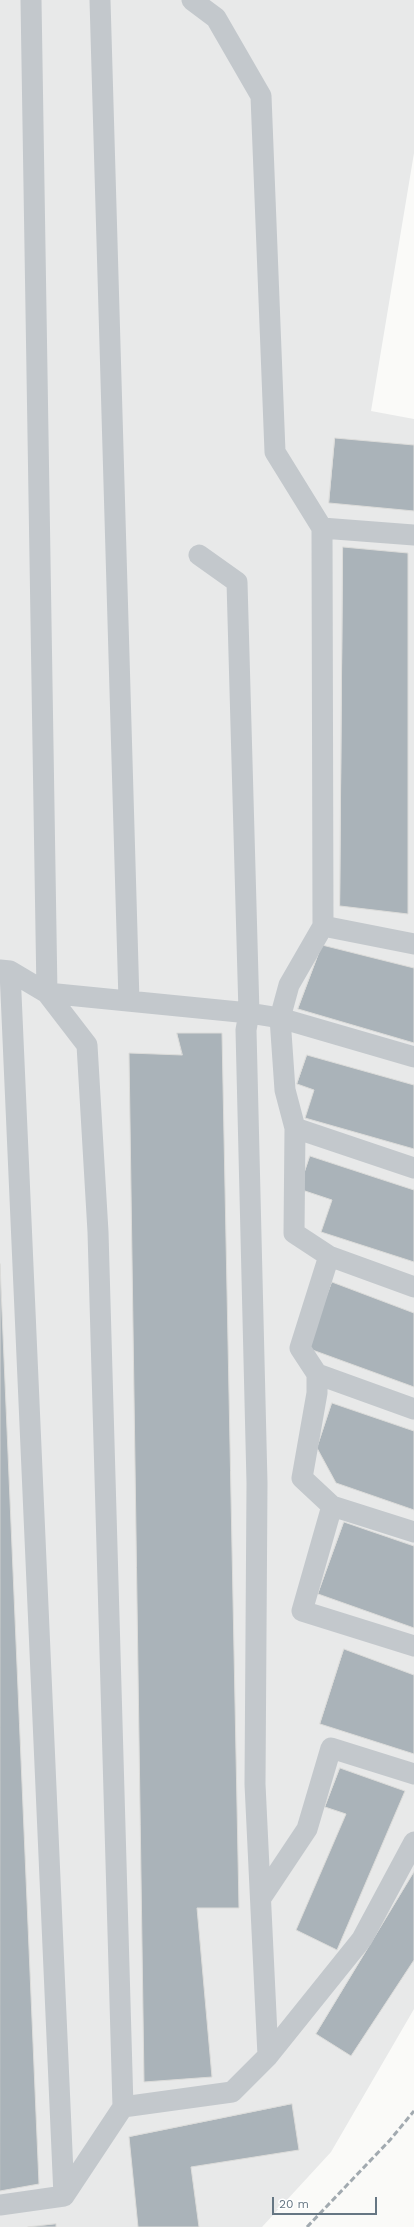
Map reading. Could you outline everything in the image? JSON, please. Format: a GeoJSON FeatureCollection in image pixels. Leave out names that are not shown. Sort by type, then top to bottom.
{"type":"FeatureCollection","features":[{"type":"Feature","properties":{"kind":"lane"},"geometry":{"type":"LineString","coordinates":[[0,2205],[64,2196],[123,2107],[98,1232],[87,1045],[47,993],[31,0]]}},
{"type":"Feature","properties":{"kind":"lane"},"geometry":{"type":"LineString","coordinates":[[100,0],[129,1001]]}},
{"type":"Feature","properties":{"kind":"lane"},"geometry":{"type":"LineString","coordinates":[[192,0],[216,18],[261,96],[275,452],[322,528],[323,926],[289,985],[280,1018],[285,1090],[295,1128],[294,1233],[329,1256],[414,1287]]}},
{"type":"Feature","properties":{"kind":"lane"},"geometry":{"type":"LineString","coordinates":[[322,528],[414,535]]}},
{"type":"Feature","properties":{"kind":"lane"},"geometry":{"type":"LineString","coordinates":[[199,555],[237,582],[249,1013],[246,1030],[257,1483],[255,1784],[268,2056]]}},
{"type":"Feature","properties":{"kind":"lane"},"geometry":{"type":"LineString","coordinates":[[323,926],[414,944]]}},
{"type":"Feature","properties":{"kind":"lane"},"geometry":{"type":"LineString","coordinates":[[5,970],[47,993],[249,1013],[280,1018],[414,1056]]}},
{"type":"Feature","properties":{"kind":"lane"},"geometry":{"type":"LineString","coordinates":[[5,970],[64,2196]]}},
{"type":"Feature","properties":{"kind":"lane"},"geometry":{"type":"LineString","coordinates":[[295,1128],[414,1168]]}},
{"type":"Feature","properties":{"kind":"lane"},"geometry":{"type":"LineString","coordinates":[[329,1256],[300,1348],[317,1374],[317,1393],[302,1478],[332,1506],[414,1532]]}},
{"type":"Feature","properties":{"kind":"lane"},"geometry":{"type":"LineString","coordinates":[[317,1374],[414,1409]]}},
{"type":"Feature","properties":{"kind":"lane"},"geometry":{"type":"LineString","coordinates":[[332,1506],[302,1611],[414,1646]]}},
{"type":"Feature","properties":{"kind":"lane"},"geometry":{"type":"LineString","coordinates":[[261,1898],[307,1829],[331,1748],[414,1774]]}},
{"type":"Feature","properties":{"kind":"lane"},"geometry":{"type":"LineString","coordinates":[[123,2107],[232,2092],[268,2056],[362,1939],[414,1842]]}},
{"type":"Feature","properties":{"kind":"shaded area"},"geometry":{"type":"Polygon","coordinates":[[[0,0],[414,0],[414,153],[371,411],[414,419],[414,2009],[331,2152],[262,2227],[0,2227],[0,0]]]}},
{"type":"Feature","properties":{"kind":"building"},"geometry":{"type":"Polygon","coordinates":[[[335,438],[414,445],[414,511],[329,503],[335,438]]]}},
{"type":"Feature","properties":{"kind":"building"},"geometry":{"type":"Polygon","coordinates":[[[343,547],[408,553],[408,914],[340,906],[343,547]]]}},
{"type":"Feature","properties":{"kind":"building"},"geometry":{"type":"Polygon","coordinates":[[[322,945],[414,968],[414,1043],[298,1009],[322,945]]]}},
{"type":"Feature","properties":{"kind":"building"},"geometry":{"type":"Polygon","coordinates":[[[177,1033],[222,1033],[239,1908],[197,1908],[212,2077],[144,2082],[129,1053],[182,1055],[177,1033]]]}},
{"type":"Feature","properties":{"kind":"building"},"geometry":{"type":"Polygon","coordinates":[[[307,1055],[414,1085],[414,1149],[305,1118],[314,1090],[297,1084],[307,1055]]]}},
{"type":"Feature","properties":{"kind":"building"},"geometry":{"type":"Polygon","coordinates":[[[310,1156],[414,1190],[414,1262],[321,1232],[332,1200],[299,1189],[310,1156]]]}},
{"type":"Feature","properties":{"kind":"building"},"geometry":{"type":"Polygon","coordinates":[[[0,1264],[39,2184],[0,2191],[0,1264]]]}},
{"type":"Feature","properties":{"kind":"building"},"geometry":{"type":"Polygon","coordinates":[[[332,1282],[414,1313],[414,1387],[307,1348],[332,1282]]]}},
{"type":"Feature","properties":{"kind":"building"},"geometry":{"type":"Polygon","coordinates":[[[332,1403],[414,1431],[414,1510],[336,1483],[317,1448],[332,1403]]]}},
{"type":"Feature","properties":{"kind":"building"},"geometry":{"type":"Polygon","coordinates":[[[344,1522],[414,1546],[414,1628],[318,1594],[344,1522]]]}},
{"type":"Feature","properties":{"kind":"building"},"geometry":{"type":"Polygon","coordinates":[[[344,1649],[414,1675],[414,1754],[320,1724],[344,1649]]]}},
{"type":"Feature","properties":{"kind":"building"},"geometry":{"type":"Polygon","coordinates":[[[340,1768],[405,1791],[337,1950],[296,1930],[346,1814],[325,1807],[340,1768]]]}},
{"type":"Feature","properties":{"kind":"building"},"geometry":{"type":"Polygon","coordinates":[[[414,1872],[414,1960],[351,2056],[316,2034],[414,1872]]]}},
{"type":"Feature","properties":{"kind":"building"},"geometry":{"type":"Polygon","coordinates":[[[292,2104],[299,2150],[191,2167],[199,2227],[138,2227],[129,2137],[292,2104]]]}},
{"type":"Feature","properties":{"kind":"building"},"geometry":{"type":"Polygon","coordinates":[[[56,2224],[56,2227],[28,2227],[56,2224]]]}},
{"type":"Feature","properties":{"kind":"railway"},"geometry":{"type":"LineString","coordinates":[[307,2227],[390,2140],[414,2111]]}}]}
